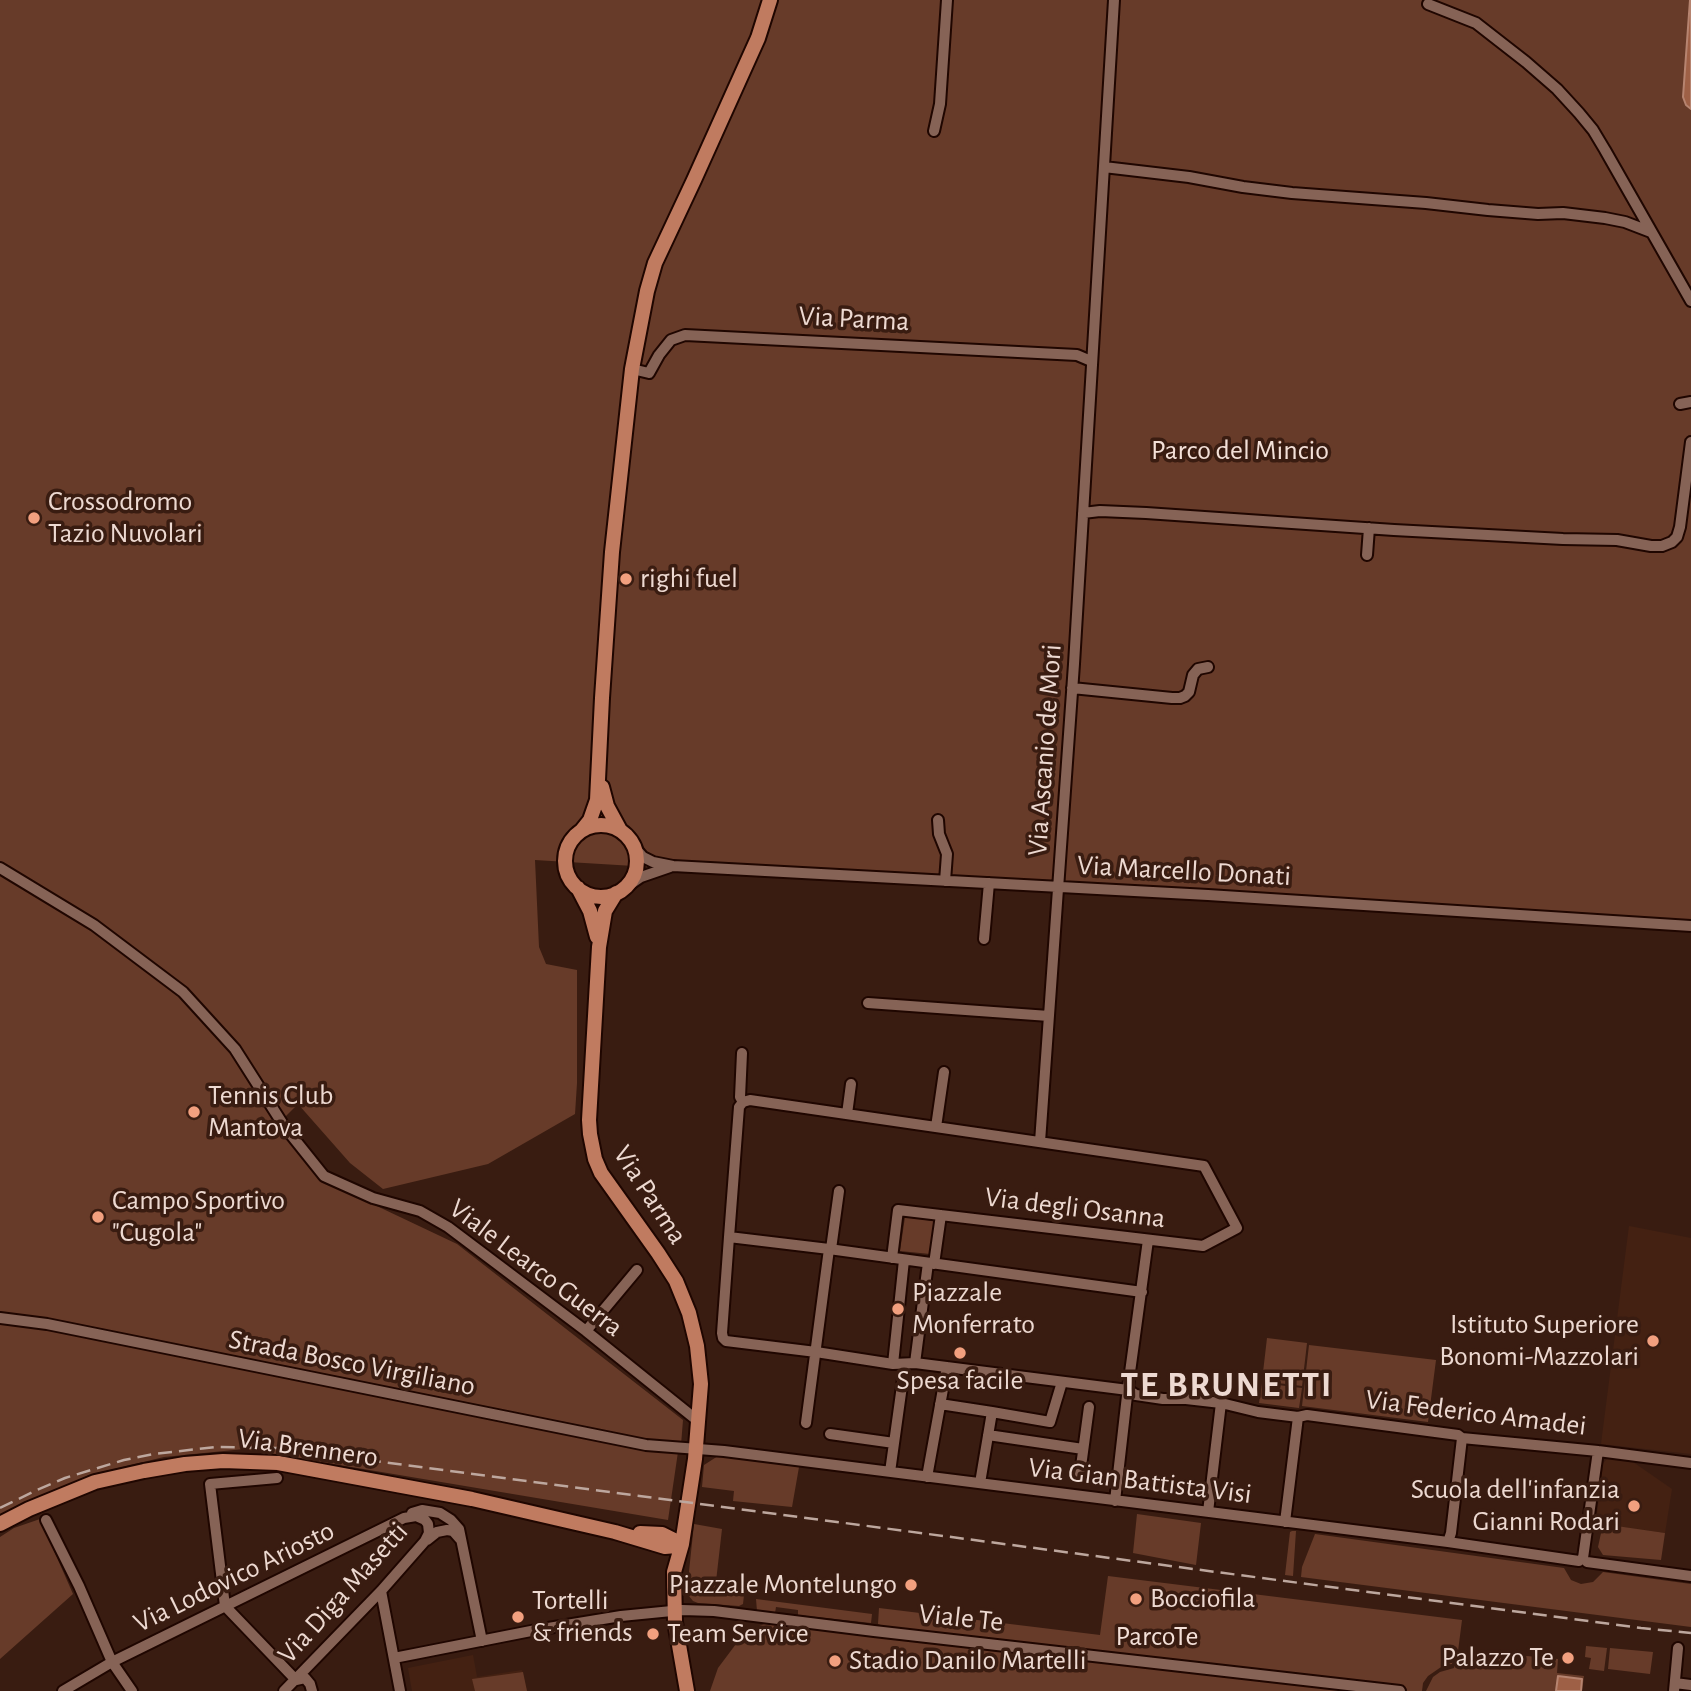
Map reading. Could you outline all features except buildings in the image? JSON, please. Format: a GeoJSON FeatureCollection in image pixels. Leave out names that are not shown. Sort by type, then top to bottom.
{"type":"FeatureCollection","features":[{"type":"Feature","properties":{"kind":"main road"},"geometry":{"type":"LineString","coordinates":[[600,772],[607,806],[620,830],[635,848],[637,858],[632,878],[620,890],[607,896],[586,893],[577,887],[567,872],[565,856],[574,837],[590,820],[596,808],[612,552],[632,369],[655,262],[758,38],[770,0]]}},
{"type":"Feature","properties":{"kind":"main road"},"geometry":{"type":"LineString","coordinates":[[582,830],[594,825],[606,825],[620,830]]}},
{"type":"Feature","properties":{"kind":"main road","name":"Via Parma"},"geometry":{"type":"LineString","coordinates":[[577,887],[590,911],[599,947]]}},
{"type":"Feature","properties":{"kind":"main road","name":"Via Parma"},"geometry":{"type":"LineString","coordinates":[[620,890],[605,911],[599,947],[589,1120],[592,1149],[601,1173],[668,1268],[683,1298],[693,1328],[701,1384],[696,1449],[682,1544]]}},
{"type":"Feature","properties":{"kind":"main road","name":"Via Brennero"},"geometry":{"type":"LineString","coordinates":[[0,1524],[95,1482],[185,1464],[223,1461],[291,1465],[472,1499],[615,1532],[665,1547],[682,1544]]}},
{"type":"Feature","properties":{"kind":"main road"},"geometry":{"type":"LineString","coordinates":[[662,1534],[676,1527],[687,1514]]}},
{"type":"Feature","properties":{"kind":"main road","name":"Via Brennero"},"geometry":{"type":"LineString","coordinates":[[615,1532],[662,1534],[682,1544]]}},
{"type":"Feature","properties":{"kind":"main road","name":"Via Brennero"},"geometry":{"type":"LineString","coordinates":[[615,1532],[662,1552],[674,1572]]}},
{"type":"Feature","properties":{"kind":"main road"},"geometry":{"type":"LineString","coordinates":[[682,1544],[674,1572],[678,1610],[695,1691]]}},
{"type":"Feature","properties":{"kind":"main road"},"geometry":{"type":"LineString","coordinates":[[682,1544],[678,1640],[687,1691]]}},
{"type":"Feature","properties":{"kind":"street"},"geometry":{"type":"LineString","coordinates":[[934,131],[940,104],[947,0]]}},
{"type":"Feature","properties":{"kind":"street","name":"Via Ascanio de Mori"},"geometry":{"type":"LineString","coordinates":[[1040,1142],[1072,688],[1114,0]]}},
{"type":"Feature","properties":{"kind":"street"},"geometry":{"type":"LineString","coordinates":[[1429,4],[1476,23],[1557,89],[1593,130],[1691,302]]}},
{"type":"Feature","properties":{"kind":"street"},"geometry":{"type":"LineString","coordinates":[[1104,167],[1292,193],[1538,214],[1563,213],[1625,222],[1651,232]]}},
{"type":"Feature","properties":{"kind":"street","name":"Via Parma"},"geometry":{"type":"LineString","coordinates":[[632,369],[649,373],[671,340],[685,335],[1077,355],[1091,361]]}},
{"type":"Feature","properties":{"kind":"street"},"geometry":{"type":"LineString","coordinates":[[1083,513],[1146,513],[1668,545],[1677,537],[1681,527],[1691,442]]}},
{"type":"Feature","properties":{"kind":"street"},"geometry":{"type":"LineString","coordinates":[[1367,555],[1369,528]]}},
{"type":"Feature","properties":{"kind":"street"},"geometry":{"type":"LineString","coordinates":[[1072,688],[1180,698],[1189,692],[1193,675],[1198,669],[1208,667]]}},
{"type":"Feature","properties":{"kind":"street"},"geometry":{"type":"LineString","coordinates":[[938,820],[939,834],[947,855],[945,880]]}},
{"type":"Feature","properties":{"kind":"street","name":"Via Marcello Donati"},"geometry":{"type":"LineString","coordinates":[[635,848],[653,862],[673,866],[1058,886],[1691,926]]}},
{"type":"Feature","properties":{"kind":"street","name":"Via Marcello Donati"},"geometry":{"type":"LineString","coordinates":[[620,890],[641,877],[673,866]]}},
{"type":"Feature","properties":{"kind":"street","name":"Viale Learco Guerra"},"geometry":{"type":"LineString","coordinates":[[0,868],[94,925],[183,992],[235,1049],[284,1126],[324,1176],[373,1198],[419,1211],[448,1227],[586,1331],[698,1422]]}},
{"type":"Feature","properties":{"kind":"street"},"geometry":{"type":"LineString","coordinates":[[984,939],[989,883]]}},
{"type":"Feature","properties":{"kind":"street"},"geometry":{"type":"LineString","coordinates":[[868,1003],[1049,1016]]}},
{"type":"Feature","properties":{"kind":"street"},"geometry":{"type":"LineString","coordinates":[[742,1053],[740,1097],[743,1102]]}},
{"type":"Feature","properties":{"kind":"street"},"geometry":{"type":"LineString","coordinates":[[936,1127],[944,1072]]}},
{"type":"Feature","properties":{"kind":"street"},"geometry":{"type":"LineString","coordinates":[[847,1114],[851,1084]]}},
{"type":"Feature","properties":{"kind":"street"},"geometry":{"type":"LineString","coordinates":[[1040,1142],[750,1100],[743,1102],[738,1107],[729,1237],[1142,1292]]}},
{"type":"Feature","properties":{"kind":"street","name":"Via degli Osanna"},"geometry":{"type":"LineString","coordinates":[[892,1258],[898,1210],[1203,1246],[1237,1228],[1204,1166],[1040,1142]]}},
{"type":"Feature","properties":{"kind":"street"},"geometry":{"type":"LineString","coordinates":[[806,1423],[839,1191]]}},
{"type":"Feature","properties":{"kind":"street"},"geometry":{"type":"LineString","coordinates":[[890,1472],[941,1215]]}},
{"type":"Feature","properties":{"kind":"street","name":"Via Federico Amadei"},"geometry":{"type":"LineString","coordinates":[[729,1237],[722,1333],[726,1341],[892,1364],[947,1367],[1128,1390],[1136,1395],[1163,1399],[1220,1403],[1258,1412],[1298,1417],[1307,1415],[1458,1435],[1462,1438],[1691,1463]]}},
{"type":"Feature","properties":{"kind":"street"},"geometry":{"type":"LineString","coordinates":[[1115,1501],[1148,1240]]}},
{"type":"Feature","properties":{"kind":"street"},"geometry":{"type":"LineString","coordinates":[[892,1364],[904,1260]]}},
{"type":"Feature","properties":{"kind":"street"},"geometry":{"type":"LineString","coordinates":[[586,1331],[637,1270]]}},
{"type":"Feature","properties":{"kind":"street","name":"Strada Bosco Virgiliano"},"geometry":{"type":"LineString","coordinates":[[0,1318],[47,1324],[646,1445],[696,1449]]}},
{"type":"Feature","properties":{"kind":"street"},"geometry":{"type":"LineString","coordinates":[[928,1477],[947,1367]]}},
{"type":"Feature","properties":{"kind":"street"},"geometry":{"type":"LineString","coordinates":[[1050,1444],[1050,1422],[1062,1382]]}},
{"type":"Feature","properties":{"kind":"street"},"geometry":{"type":"LineString","coordinates":[[1208,1512],[1220,1403]]}},
{"type":"Feature","properties":{"kind":"street"},"geometry":{"type":"LineString","coordinates":[[940,1404],[1050,1422]]}},
{"type":"Feature","properties":{"kind":"street"},"geometry":{"type":"LineString","coordinates":[[1080,1474],[1089,1407]]}},
{"type":"Feature","properties":{"kind":"street"},"geometry":{"type":"LineString","coordinates":[[980,1483],[992,1412]]}},
{"type":"Feature","properties":{"kind":"street"},"geometry":{"type":"LineString","coordinates":[[1285,1522],[1298,1417]]}},
{"type":"Feature","properties":{"kind":"street"},"geometry":{"type":"LineString","coordinates":[[830,1434],[894,1443]]}},
{"type":"Feature","properties":{"kind":"street"},"geometry":{"type":"LineString","coordinates":[[988,1435],[1083,1449]]}},
{"type":"Feature","properties":{"kind":"street"},"geometry":{"type":"LineString","coordinates":[[1448,1542],[1462,1438]]}},
{"type":"Feature","properties":{"kind":"street","name":"Via Gian Battista Visi"},"geometry":{"type":"LineString","coordinates":[[696,1449],[1448,1542],[1691,1576]]}},
{"type":"Feature","properties":{"kind":"street"},"geometry":{"type":"LineString","coordinates":[[1583,1560],[1598,1451]]}},
{"type":"Feature","properties":{"kind":"street"},"geometry":{"type":"LineString","coordinates":[[277,1478],[210,1484],[225,1606],[296,1680],[305,1678],[312,1691]]}},
{"type":"Feature","properties":{"kind":"street","name":"Via Lodovico Ariosto"},"geometry":{"type":"LineString","coordinates":[[63,1691],[112,1662],[422,1510],[435,1511],[446,1516],[459,1529],[482,1641]]}},
{"type":"Feature","properties":{"kind":"street","name":"Via Diga Masetti"},"geometry":{"type":"LineString","coordinates":[[284,1691],[381,1591],[425,1541],[429,1533],[425,1520],[416,1516],[404,1518]]}},
{"type":"Feature","properties":{"kind":"street"},"geometry":{"type":"LineString","coordinates":[[46,1520],[79,1586],[112,1662],[131,1691]]}},
{"type":"Feature","properties":{"kind":"street"},"geometry":{"type":"LineString","coordinates":[[425,1541],[436,1532],[447,1530],[458,1535],[464,1548]]}},
{"type":"Feature","properties":{"kind":"street"},"geometry":{"type":"LineString","coordinates":[[381,1591],[400,1691]]}},
{"type":"Feature","properties":{"kind":"street","name":"Viale Te"},"geometry":{"type":"LineString","coordinates":[[394,1658],[621,1616],[678,1610],[714,1611],[1400,1691]]}},
{"type":"Feature","properties":{"kind":"street"},"geometry":{"type":"LineString","coordinates":[[1678,1648],[1674,1687],[1691,1685]]}},
{"type":"Feature","properties":{"kind":"shaded area"},"geometry":{"type":"Polygon","coordinates":[[[1691,0],[1691,109],[1683,97],[1691,0]]]}},
{"type":"Feature","properties":{"kind":"shaded area","name":"Istituto Superiore Bonomi-Mazzolari"},"geometry":{"type":"Polygon","coordinates":[[[1629,1226],[1691,1238],[1691,1454],[1601,1444],[1629,1226]]]}},
{"type":"Feature","properties":{"kind":"shaded area","name":"Scuola dell'infanzia Gianni Rodari"},"geometry":{"type":"Polygon","coordinates":[[[1608,1458],[1633,1462],[1672,1489],[1665,1533],[1596,1523],[1603,1463],[1608,1458]]]}},
{"type":"Feature","properties":{"kind":"shaded area"},"geometry":{"type":"Polygon","coordinates":[[[473,1655],[477,1677],[522,1670],[527,1691],[412,1691],[408,1668],[473,1655]]]}},
{"type":"Feature","properties":{"kind":"shaded area"},"geometry":{"type":"Polygon","coordinates":[[[1558,1676],[1582,1679],[1581,1691],[1556,1691],[1558,1676]]]}},
{"type":"Feature","properties":{"kind":"green space","name":"Parco del Mincio"},"geometry":{"type":"Polygon","coordinates":[[[0,0],[1691,0],[1691,930],[535,860],[539,947],[546,964],[577,970],[575,1114],[488,1164],[383,1189],[350,1163],[298,1104],[278,1124],[324,1181],[457,1244],[683,1420],[668,1520],[244,1449],[164,1457],[89,1475],[0,1517],[0,0]]]}},
{"type":"Feature","properties":{"kind":"green space"},"geometry":{"type":"Polygon","coordinates":[[[905,1217],[934,1221],[930,1254],[900,1251],[905,1217]]]}},
{"type":"Feature","properties":{"kind":"green space"},"geometry":{"type":"Polygon","coordinates":[[[1267,1338],[1307,1343],[1302,1386],[1262,1381],[1267,1338]]]}},
{"type":"Feature","properties":{"kind":"green space"},"geometry":{"type":"Polygon","coordinates":[[[1309,1345],[1436,1360],[1428,1422],[1302,1406],[1309,1345]]]}},
{"type":"Feature","properties":{"kind":"green space"},"geometry":{"type":"Polygon","coordinates":[[[1262,1383],[1302,1388],[1299,1408],[1259,1403],[1262,1383]]]}},
{"type":"Feature","properties":{"kind":"green space"},"geometry":{"type":"Polygon","coordinates":[[[718,1456],[799,1467],[792,1507],[733,1501],[734,1491],[702,1487],[704,1465],[718,1456]]]}},
{"type":"Feature","properties":{"kind":"green space"},"geometry":{"type":"Polygon","coordinates":[[[1137,1514],[1201,1523],[1196,1565],[1133,1553],[1137,1514]]]}},
{"type":"Feature","properties":{"kind":"green space"},"geometry":{"type":"Polygon","coordinates":[[[40,1519],[73,1594],[0,1659],[0,1537],[14,1528],[40,1519]]]}},
{"type":"Feature","properties":{"kind":"green space"},"geometry":{"type":"Polygon","coordinates":[[[694,1524],[722,1529],[715,1590],[744,1595],[743,1604],[698,1603],[689,1596],[694,1524]]]}},
{"type":"Feature","properties":{"kind":"green space"},"geometry":{"type":"Polygon","coordinates":[[[1603,1524],[1665,1533],[1661,1560],[1603,1555],[1598,1547],[1603,1524]]]}},
{"type":"Feature","properties":{"kind":"green space"},"geometry":{"type":"Polygon","coordinates":[[[1292,1531],[1296,1531],[1293,1576],[1285,1575],[1292,1531]]]}},
{"type":"Feature","properties":{"kind":"green space"},"geometry":{"type":"Polygon","coordinates":[[[1315,1534],[1564,1568],[1571,1580],[1581,1584],[1593,1582],[1603,1572],[1691,1584],[1691,1627],[1301,1577],[1302,1567],[1315,1534]]]}},
{"type":"Feature","properties":{"kind":"green space","name":"ParcoTe"},"geometry":{"type":"Polygon","coordinates":[[[1108,1576],[1462,1620],[1457,1659],[1428,1676],[1422,1691],[710,1691],[718,1668],[745,1632],[769,1622],[924,1641],[878,1624],[879,1608],[1100,1635],[1108,1576]]]}},
{"type":"Feature","properties":{"kind":"green space"},"geometry":{"type":"Polygon","coordinates":[[[756,1599],[872,1614],[871,1623],[798,1615],[798,1610],[776,1607],[775,1613],[757,1611],[756,1599]]]}},
{"type":"Feature","properties":{"kind":"green space"},"geometry":{"type":"Polygon","coordinates":[[[1586,1646],[1607,1648],[1604,1671],[1589,1669],[1591,1658],[1585,1657],[1586,1646]]]}},
{"type":"Feature","properties":{"kind":"green space"},"geometry":{"type":"Polygon","coordinates":[[[1610,1648],[1653,1652],[1650,1674],[1608,1669],[1610,1648]]]}},
{"type":"Feature","properties":{"kind":"green space"},"geometry":{"type":"Polygon","coordinates":[[[1485,1652],[1558,1659],[1557,1673],[1584,1676],[1582,1691],[1426,1691],[1433,1677],[1454,1668],[1455,1662],[1476,1665],[1477,1659],[1483,1660],[1485,1652]]]}},
{"type":"Feature","properties":{"kind":"green space"},"geometry":{"type":"Polygon","coordinates":[[[523,1672],[527,1691],[475,1691],[472,1679],[523,1672]]]}},
{"type":"Feature","properties":{"kind":"railway"},"geometry":{"type":"LineString","coordinates":[[0,1508],[65,1478],[124,1460],[215,1447],[276,1448],[1691,1633]]}},
{"type":"Feature","properties":{"kind":"place","name":"Crossodromo Tazio Nuvolari"},"geometry":{"type":"Point","coordinates":[34,518]}},
{"type":"Feature","properties":{"kind":"place","name":"righi fuel"},"geometry":{"type":"Point","coordinates":[626,579]}},
{"type":"Feature","properties":{"kind":"place","name":"Tennis Club Mantova"},"geometry":{"type":"Point","coordinates":[194,1112]}},
{"type":"Feature","properties":{"kind":"place","name":"Campo Sportivo \"Cugola\""},"geometry":{"type":"Point","coordinates":[98,1217]}},
{"type":"Feature","properties":{"kind":"place","name":"Piazzale Monferrato"},"geometry":{"type":"Point","coordinates":[898,1309]}},
{"type":"Feature","properties":{"kind":"place","name":"Istituto Superiore Bonomi-Mazzolari"},"geometry":{"type":"Point","coordinates":[1653,1341]}},
{"type":"Feature","properties":{"kind":"place","name":"Spesa facile"},"geometry":{"type":"Point","coordinates":[960,1353]}},
{"type":"Feature","properties":{"kind":"place","name":"Scuola dell'infanzia Gianni Rodari"},"geometry":{"type":"Point","coordinates":[1634,1506]}},
{"type":"Feature","properties":{"kind":"place","name":"Piazzale Montelungo"},"geometry":{"type":"Point","coordinates":[911,1585]}},
{"type":"Feature","properties":{"kind":"place","name":"Bocciofila"},"geometry":{"type":"Point","coordinates":[1136,1599]}},
{"type":"Feature","properties":{"kind":"place","name":"Tortelli & friends"},"geometry":{"type":"Point","coordinates":[518,1617]}},
{"type":"Feature","properties":{"kind":"place","name":"Team Service"},"geometry":{"type":"Point","coordinates":[653,1634]}},
{"type":"Feature","properties":{"kind":"place","name":"Palazzo Te"},"geometry":{"type":"Point","coordinates":[1568,1658]}},
{"type":"Feature","properties":{"kind":"place","name":"Stadio Danilo Martelli"},"geometry":{"type":"Point","coordinates":[835,1661]}},
{"type":"Feature","properties":{"kind":"district","name":"TE BRUNETTI"},"geometry":{"type":"Point","coordinates":[1227,1385]}}]}
